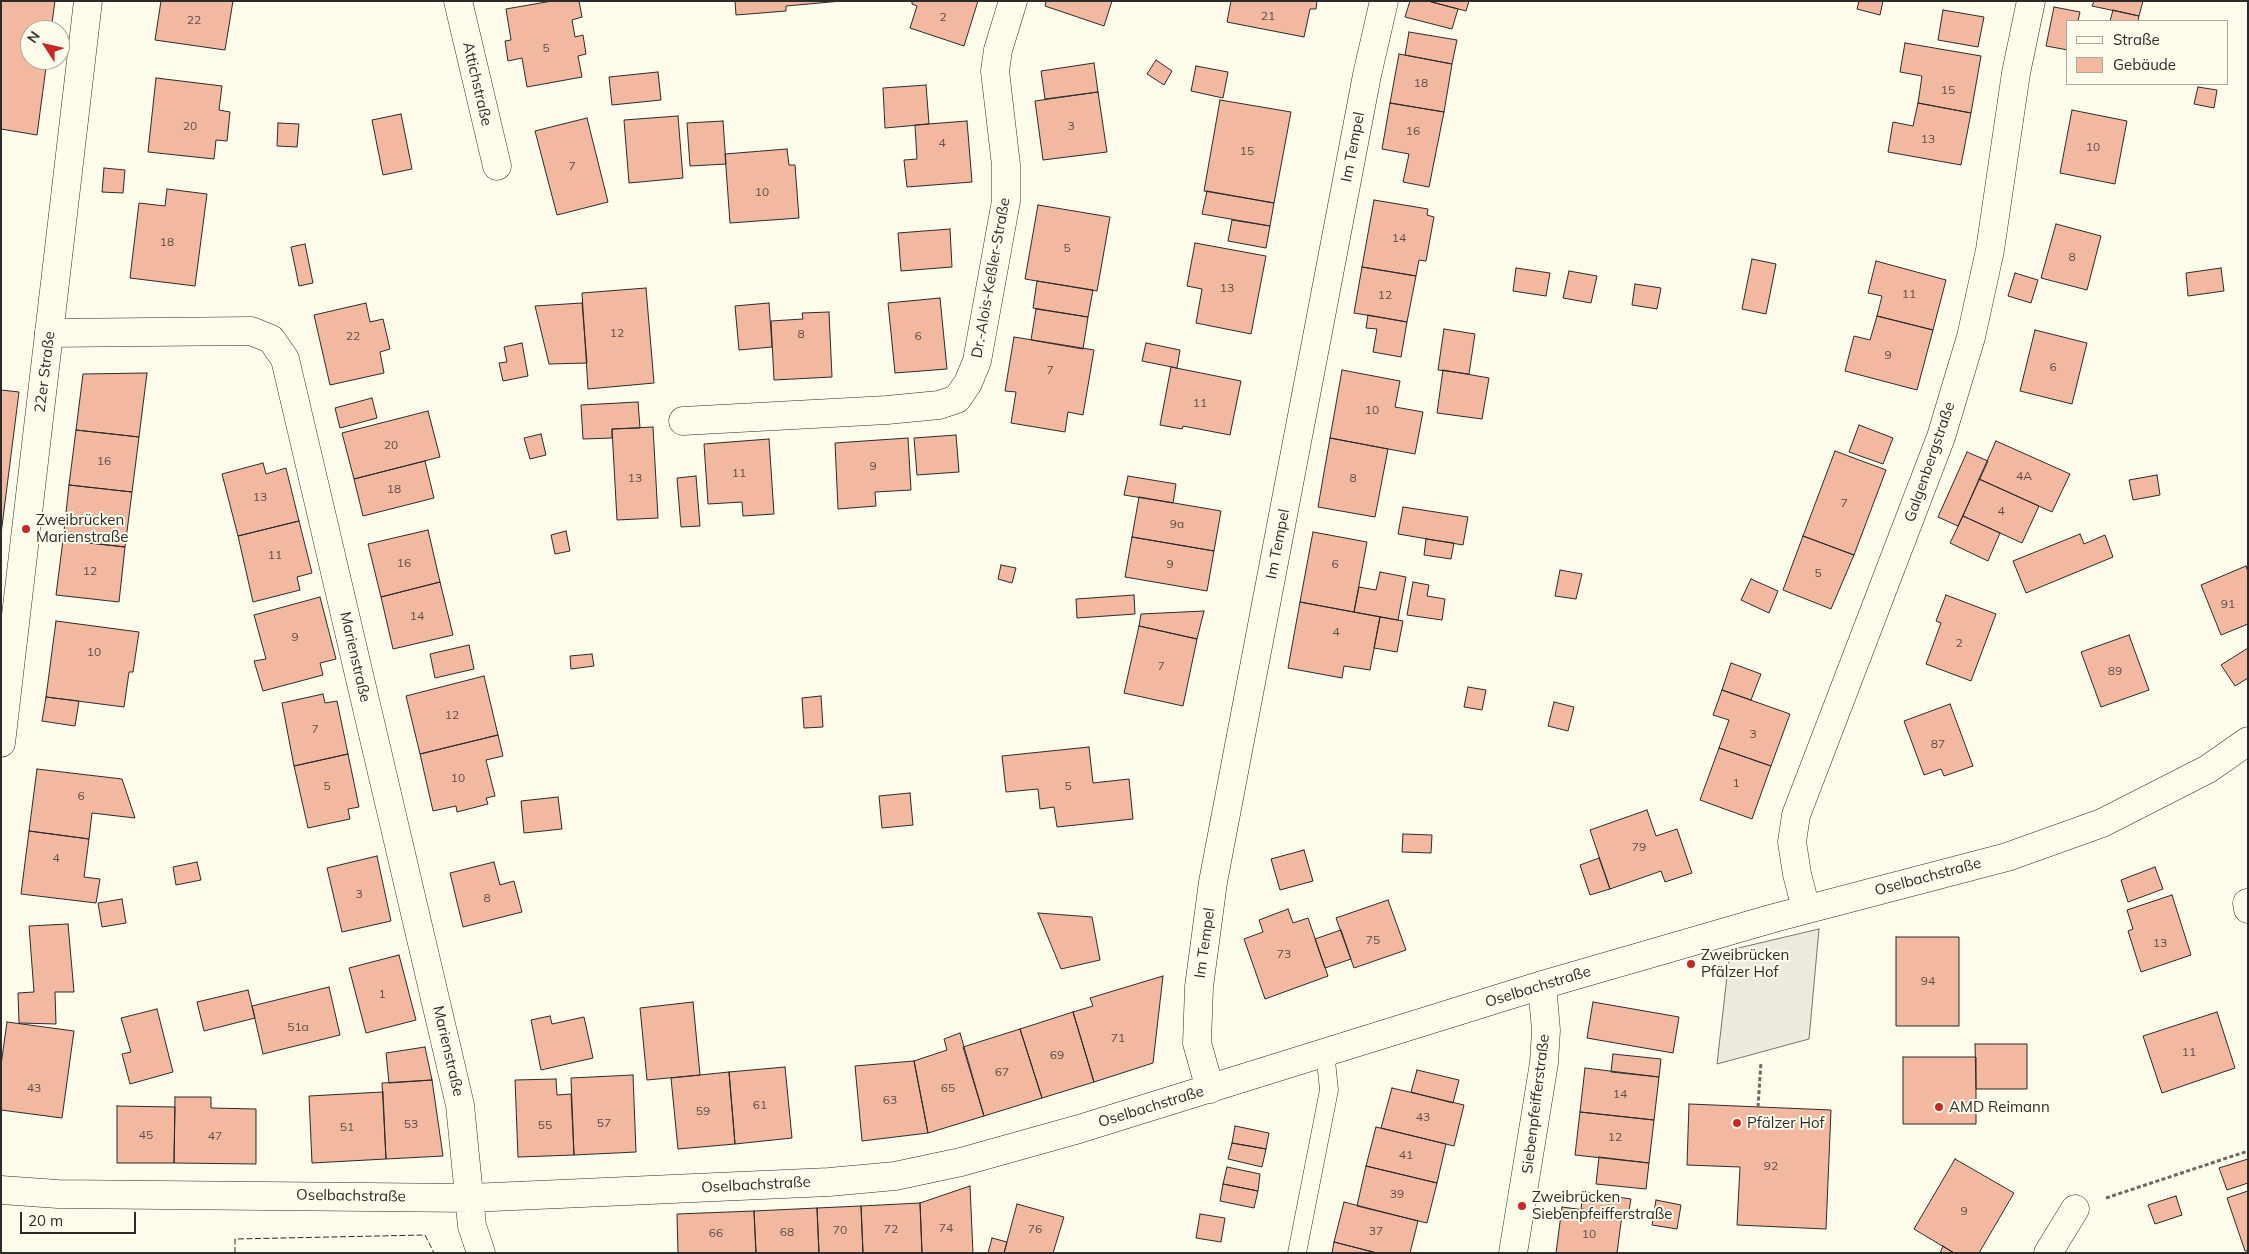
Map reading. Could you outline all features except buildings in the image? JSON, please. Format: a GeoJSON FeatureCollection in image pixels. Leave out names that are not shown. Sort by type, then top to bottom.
{"type":"FeatureCollection","features":[{"type":"Feature","properties":{"kind":"street","name":"22er Straße"},"geometry":{"type":"LineString","coordinates":[[1,742],[88,1]]}},
{"type":"Feature","properties":{"kind":"street","name":"Attichstraße"},"geometry":{"type":"LineString","coordinates":[[458,1],[497,166]]}},
{"type":"Feature","properties":{"kind":"street","name":"Dr.-Alois-Keßler-Straße"},"geometry":{"type":"LineString","coordinates":[[683,421],[888,410],[939,405],[957,399],[968,383],[977,361],[1006,201],[1006,165],[995,71],[998,50],[1013,1]]}},
{"type":"Feature","properties":{"kind":"street","name":"Im Tempel"},"geometry":{"type":"LineString","coordinates":[[1210,1089],[1197,1043],[1199,987],[1214,882],[1367,75],[1384,1]]}},
{"type":"Feature","properties":{"kind":"street","name":"Galgenbergstraße"},"geometry":{"type":"LineString","coordinates":[[1806,909],[1797,874],[1792,842],[1796,815],[1942,437],[1971,337],[1990,250],[2016,73],[2030,1]]}},
{"type":"Feature","properties":{"kind":"street","name":"Marienstraße"},"geometry":{"type":"LineString","coordinates":[[49,333],[251,331],[271,339],[285,359],[460,1105],[472,1226],[481,1253]]}},
{"type":"Feature","properties":{"kind":"street","name":"Oselbachstraße"},"geometry":{"type":"LineString","coordinates":[[1,1190],[58,1194],[470,1198],[819,1182],[895,1176],[970,1160],[1210,1089],[1325,1051],[1542,985],[1806,909],[2008,857],[2102,823],[2208,769],[2248,741]]}},
{"type":"Feature","properties":{"kind":"street"},"geometry":{"type":"LineString","coordinates":[[2247,903],[2248,910]]}},
{"type":"Feature","properties":{"kind":"street","name":"Siebenpfeifferstraße"},"geometry":{"type":"LineString","coordinates":[[1513,1253],[1544,1063],[1546,1030],[1542,985]]}},
{"type":"Feature","properties":{"kind":"street"},"geometry":{"type":"LineString","coordinates":[[2048,1253],[2074,1209]]}},
{"type":"Feature","properties":{"kind":"lane"},"geometry":{"type":"LineString","coordinates":[[1297,1253],[1329,1090],[1325,1051]]}},
{"type":"Feature","properties":{"kind":"path"},"geometry":{"type":"LineString","coordinates":[[1758,1107],[1761,1062]]}},
{"type":"Feature","properties":{"kind":"path"},"geometry":{"type":"LineString","coordinates":[[2074,1209],[2248,1151]]}},
{"type":"Feature","properties":{"kind":"shaded area"},"geometry":{"type":"Polygon","coordinates":[[[1819,929],[1809,1039],[1717,1064],[1730,950],[1819,929]]]}},
{"type":"Feature","properties":{"kind":"fence"},"geometry":{"type":"LineString","coordinates":[[235,1253],[235,1239],[425,1235],[434,1253]]}},
{"type":"Feature","properties":{"kind":"place","name":"Zweibrücken Marienstraße"},"geometry":{"type":"Point","coordinates":[26,529]}},
{"type":"Feature","properties":{"kind":"place","name":"Zweibrücken Pfälzer Hof"},"geometry":{"type":"Point","coordinates":[1691,964]}},
{"type":"Feature","properties":{"kind":"place","name":"AMD Reimann"},"geometry":{"type":"Point","coordinates":[1939,1107]}},
{"type":"Feature","properties":{"kind":"place","name":"Pfälzer Hof"},"geometry":{"type":"Point","coordinates":[1737,1123]}},
{"type":"Feature","properties":{"kind":"place","name":"Zweibrücken Siebenpfeifferstraße"},"geometry":{"type":"Point","coordinates":[1522,1206]}}]}
